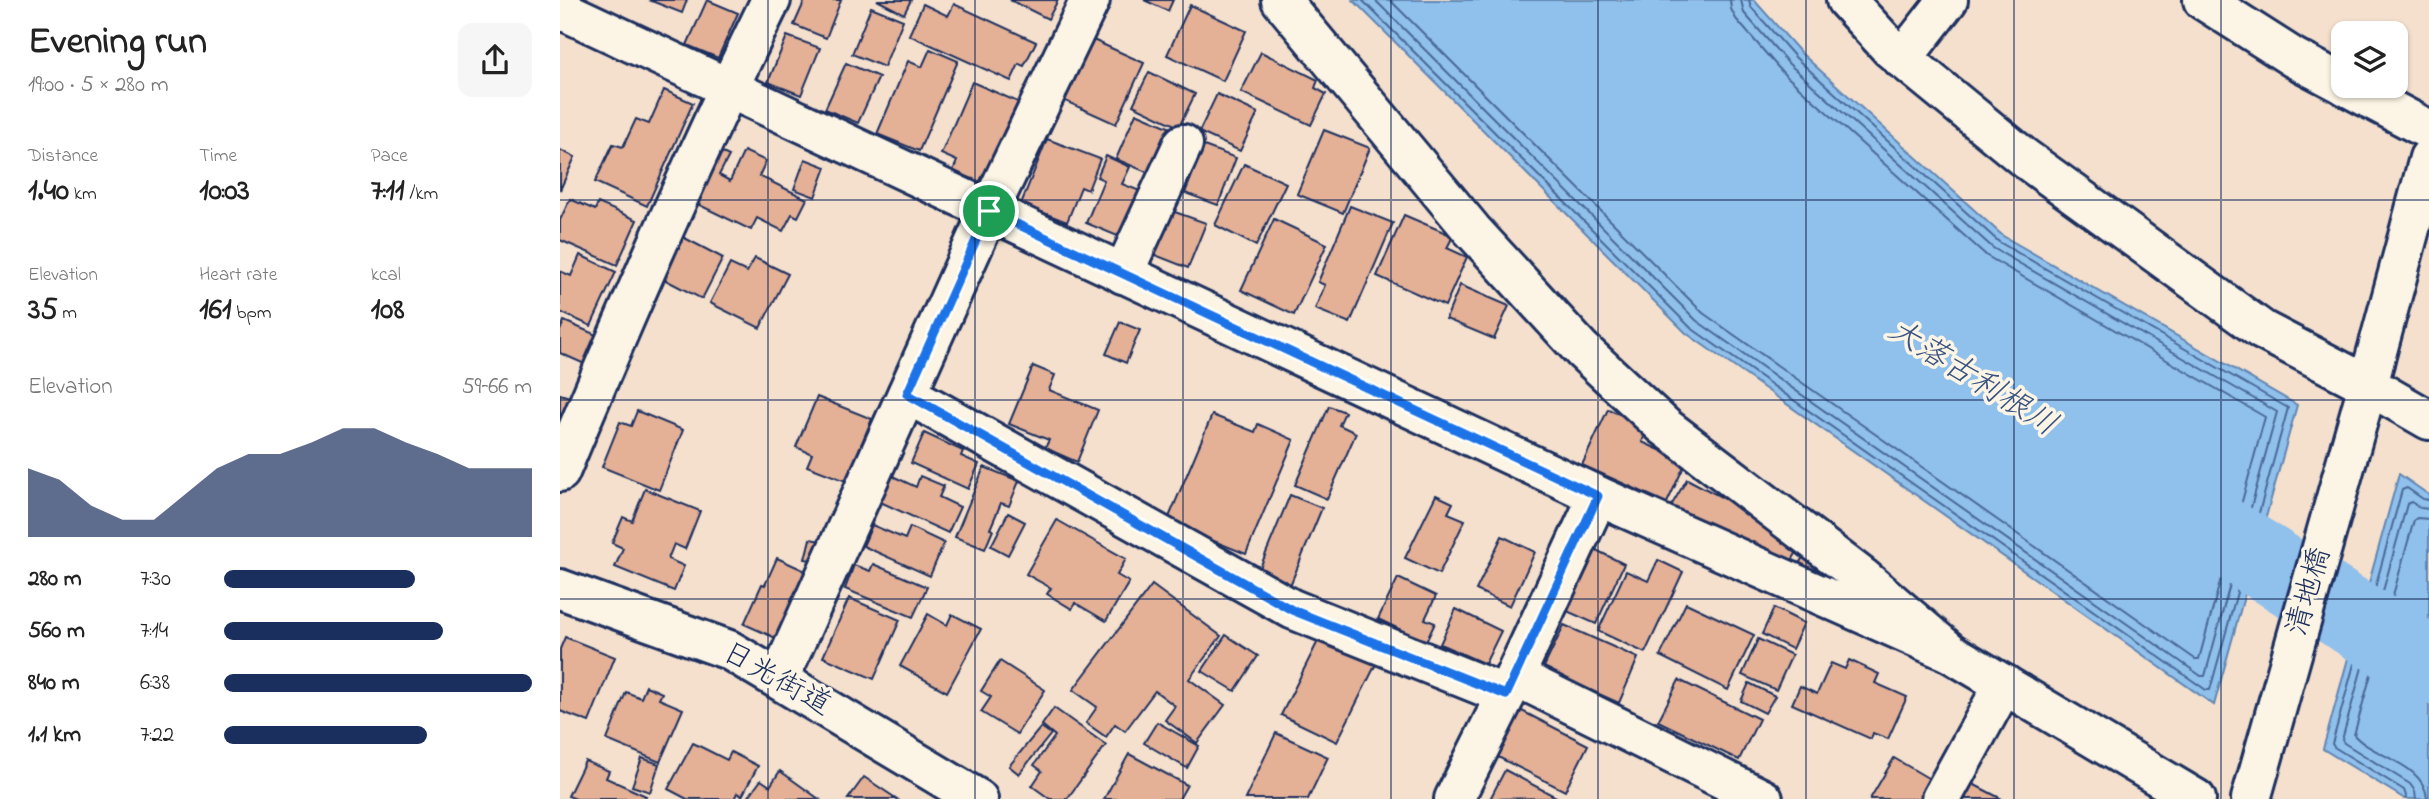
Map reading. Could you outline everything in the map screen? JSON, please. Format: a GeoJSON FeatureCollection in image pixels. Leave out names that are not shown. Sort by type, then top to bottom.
{"type":"FeatureCollection","features":[{"type":"Feature","properties":{"kind":"street"},"geometry":{"type":"LineString","coordinates":[[560,472],[632,299],[771,0]]}},
{"type":"Feature","properties":{"kind":"street"},"geometry":{"type":"LineString","coordinates":[[779,680],[989,211],[1090,0]]}},
{"type":"Feature","properties":{"kind":"street"},"geometry":{"type":"LineString","coordinates":[[1280,0],[1472,230],[1582,350],[1664,426],[1862,577],[1951,653]]}},
{"type":"Feature","properties":{"kind":"street"},"geometry":{"type":"LineString","coordinates":[[1846,0],[1891,49],[2023,157],[2262,330],[2429,420]]}},
{"type":"Feature","properties":{"kind":"street"},"geometry":{"type":"LineString","coordinates":[[1902,58],[1948,0]]}},
{"type":"Feature","properties":{"kind":"street"},"geometry":{"type":"LineString","coordinates":[[2203,0],[2294,58],[2331,78]]}},
{"type":"Feature","properties":{"kind":"street"},"geometry":{"type":"LineString","coordinates":[[560,9],[1598,496],[1951,653],[2196,799]]}},
{"type":"Feature","properties":{"kind":"street"},"geometry":{"type":"LineString","coordinates":[[2369,98],[2429,130]]}},
{"type":"Feature","properties":{"kind":"street"},"geometry":{"type":"LineString","coordinates":[[1123,274],[1183,144]]}},
{"type":"Feature","properties":{"kind":"street","name":"清地橋"},"geometry":{"type":"LineString","coordinates":[[2251,799],[2429,158]]}},
{"type":"Feature","properties":{"kind":"street"},"geometry":{"type":"LineString","coordinates":[[907,394],[1292,610],[1510,686],[1763,799]]}},
{"type":"Feature","properties":{"kind":"street"},"geometry":{"type":"LineString","coordinates":[[1454,799],[1598,496]]}},
{"type":"Feature","properties":{"kind":"street","name":"日光街道"},"geometry":{"type":"LineString","coordinates":[[560,589],[729,650],[958,794]]}},
{"type":"Feature","properties":{"kind":"street"},"geometry":{"type":"LineString","coordinates":[[1941,799],[2004,684]]}},
{"type":"Feature","properties":{"kind":"water"},"geometry":{"type":"Polygon","coordinates":[[[1353,0],[1754,0],[1801,53],[2003,236],[2297,405],[2214,705],[1686,333],[1353,0]]]}},
{"type":"Feature","properties":{"kind":"water"},"geometry":{"type":"Polygon","coordinates":[[[2399,474],[2429,495],[2429,799],[2405,799],[2323,749],[2399,474]]]}},
{"type":"Feature","properties":{"kind":"building"},"geometry":{"type":"Polygon","coordinates":[[[649,0],[687,0],[682,13],[649,0]]]}},
{"type":"Feature","properties":{"kind":"building"},"geometry":{"type":"Polygon","coordinates":[[[707,0],[738,13],[718,58],[687,45],[707,0]]]}},
{"type":"Feature","properties":{"kind":"building"},"geometry":{"type":"Polygon","coordinates":[[[805,0],[841,0],[826,38],[794,25],[805,0]]]}},
{"type":"Feature","properties":{"kind":"building"},"geometry":{"type":"Polygon","coordinates":[[[877,0],[911,0],[904,14],[877,0]]]}},
{"type":"Feature","properties":{"kind":"building"},"geometry":{"type":"Polygon","coordinates":[[[1010,0],[1058,0],[1048,19],[1010,0]]]}},
{"type":"Feature","properties":{"kind":"building"},"geometry":{"type":"Polygon","coordinates":[[[1144,0],[1173,0],[1168,11],[1144,0]]]}},
{"type":"Feature","properties":{"kind":"building"},"geometry":{"type":"Polygon","coordinates":[[[923,4],[948,16],[954,4],[1036,42],[1024,66],[1019,64],[1011,81],[909,35],[923,4]]]}},
{"type":"Feature","properties":{"kind":"building"},"geometry":{"type":"Polygon","coordinates":[[[1190,5],[1246,31],[1223,81],[1167,55],[1190,5]]]}},
{"type":"Feature","properties":{"kind":"building"},"geometry":{"type":"Polygon","coordinates":[[[871,7],[903,20],[884,67],[852,54],[871,7]]]}},
{"type":"Feature","properties":{"kind":"building"},"geometry":{"type":"Polygon","coordinates":[[[787,36],[820,48],[801,95],[768,82],[787,36]]]}},
{"type":"Feature","properties":{"kind":"building"},"geometry":{"type":"Polygon","coordinates":[[[1091,39],[1144,63],[1116,124],[1063,100],[1091,39]]]}},
{"type":"Feature","properties":{"kind":"building"},"geometry":{"type":"Polygon","coordinates":[[[930,49],[958,61],[919,151],[877,134],[908,61],[922,67],[930,49]]]}},
{"type":"Feature","properties":{"kind":"building"},"geometry":{"type":"Polygon","coordinates":[[[1261,52],[1318,80],[1315,88],[1326,94],[1311,125],[1241,92],[1261,52]]]}},
{"type":"Feature","properties":{"kind":"building"},"geometry":{"type":"Polygon","coordinates":[[[846,63],[879,77],[858,123],[825,109],[846,63]]]}},
{"type":"Feature","properties":{"kind":"building"},"geometry":{"type":"Polygon","coordinates":[[[1149,72],[1195,94],[1179,127],[1133,105],[1149,72]]]}},
{"type":"Feature","properties":{"kind":"building"},"geometry":{"type":"Polygon","coordinates":[[[972,82],[1018,102],[983,183],[953,171],[957,161],[941,154],[972,82]]]}},
{"type":"Feature","properties":{"kind":"building"},"geometry":{"type":"Polygon","coordinates":[[[664,90],[693,103],[647,206],[595,182],[613,144],[623,147],[636,119],[649,124],[664,90]]]}},
{"type":"Feature","properties":{"kind":"building"},"geometry":{"type":"Polygon","coordinates":[[[1217,94],[1258,113],[1240,151],[1199,132],[1217,94]]]}},
{"type":"Feature","properties":{"kind":"building"},"geometry":{"type":"Polygon","coordinates":[[[1136,113],[1171,128],[1151,174],[1116,159],[1136,113]]]}},
{"type":"Feature","properties":{"kind":"building"},"geometry":{"type":"Polygon","coordinates":[[[1324,130],[1370,148],[1343,213],[1297,194],[1324,130]]]}},
{"type":"Feature","properties":{"kind":"building"},"geometry":{"type":"Polygon","coordinates":[[[1047,139],[1100,159],[1088,190],[1081,187],[1067,222],[1021,204],[1047,139]]]}},
{"type":"Feature","properties":{"kind":"building"},"geometry":{"type":"Polygon","coordinates":[[[1204,146],[1236,158],[1218,205],[1185,193],[1204,146]]]}},
{"type":"Feature","properties":{"kind":"building"},"geometry":{"type":"Polygon","coordinates":[[[714,149],[729,156],[719,175],[730,181],[744,151],[766,161],[759,176],[807,199],[798,217],[792,214],[783,231],[757,218],[751,230],[689,200],[714,149]]]}},
{"type":"Feature","properties":{"kind":"building"},"geometry":{"type":"Polygon","coordinates":[[[560,150],[575,157],[560,190],[560,150]]]}},
{"type":"Feature","properties":{"kind":"building"},"geometry":{"type":"Polygon","coordinates":[[[1106,156],[1130,167],[1122,184],[1140,191],[1120,237],[1086,223],[1104,180],[1097,177],[1106,156]]]}},
{"type":"Feature","properties":{"kind":"building"},"geometry":{"type":"Polygon","coordinates":[[[805,159],[826,167],[815,197],[794,189],[805,159]]]}},
{"type":"Feature","properties":{"kind":"building"},"geometry":{"type":"Polygon","coordinates":[[[1244,164],[1286,183],[1256,246],[1215,225],[1244,164]]]}},
{"type":"Feature","properties":{"kind":"building"},"geometry":{"type":"Polygon","coordinates":[[[570,199],[595,210],[598,203],[637,220],[617,265],[560,240],[560,220],[570,199]]]}},
{"type":"Feature","properties":{"kind":"building"},"geometry":{"type":"Polygon","coordinates":[[[1350,206],[1393,223],[1350,323],[1315,309],[1325,285],[1318,282],[1350,206]]]}},
{"type":"Feature","properties":{"kind":"building"},"geometry":{"type":"Polygon","coordinates":[[[1172,211],[1206,223],[1188,268],[1155,255],[1172,211]]]}},
{"type":"Feature","properties":{"kind":"building"},"geometry":{"type":"Polygon","coordinates":[[[1404,215],[1453,236],[1447,248],[1467,257],[1445,306],[1377,276],[1404,215]]]}},
{"type":"Feature","properties":{"kind":"building"},"geometry":{"type":"Polygon","coordinates":[[[1274,219],[1327,244],[1294,315],[1241,290],[1274,219]]]}},
{"type":"Feature","properties":{"kind":"building"},"geometry":{"type":"Polygon","coordinates":[[[677,234],[723,258],[702,299],[656,275],[677,234]]]}},
{"type":"Feature","properties":{"kind":"building"},"geometry":{"type":"Polygon","coordinates":[[[580,255],[616,272],[591,326],[560,312],[560,271],[571,276],[580,255]]]}},
{"type":"Feature","properties":{"kind":"building"},"geometry":{"type":"Polygon","coordinates":[[[755,258],[788,274],[760,328],[710,303],[730,264],[747,272],[755,258]]]}},
{"type":"Feature","properties":{"kind":"building"},"geometry":{"type":"Polygon","coordinates":[[[1460,285],[1509,306],[1494,339],[1446,319],[1460,285]]]}},
{"type":"Feature","properties":{"kind":"building"},"geometry":{"type":"Polygon","coordinates":[[[564,321],[601,337],[589,366],[560,353],[560,331],[564,321]]]}},
{"type":"Feature","properties":{"kind":"building"},"geometry":{"type":"Polygon","coordinates":[[[1120,322],[1140,330],[1126,363],[1106,354],[1120,322]]]}},
{"type":"Feature","properties":{"kind":"building"},"geometry":{"type":"Polygon","coordinates":[[[1033,366],[1055,375],[1049,390],[1098,410],[1077,462],[1045,448],[1049,440],[1009,424],[1033,366]]]}},
{"type":"Feature","properties":{"kind":"building"},"geometry":{"type":"Polygon","coordinates":[[[560,394],[576,399],[560,449],[560,394]]]}},
{"type":"Feature","properties":{"kind":"building"},"geometry":{"type":"Polygon","coordinates":[[[817,397],[872,419],[846,481],[807,466],[812,454],[796,447],[817,397]]]}},
{"type":"Feature","properties":{"kind":"building"},"geometry":{"type":"Polygon","coordinates":[[[1329,406],[1345,412],[1339,425],[1356,433],[1327,499],[1295,485],[1329,406]]]}},
{"type":"Feature","properties":{"kind":"building"},"geometry":{"type":"Polygon","coordinates":[[[1608,409],[1648,427],[1642,442],[1686,462],[1667,503],[1582,465],[1608,409]]]}},
{"type":"Feature","properties":{"kind":"building"},"geometry":{"type":"Polygon","coordinates":[[[637,411],[683,430],[659,490],[602,467],[620,422],[631,426],[637,411]]]}},
{"type":"Feature","properties":{"kind":"building"},"geometry":{"type":"Polygon","coordinates":[[[1212,415],[1255,432],[1258,424],[1294,440],[1246,554],[1167,522],[1212,415]]]}},
{"type":"Feature","properties":{"kind":"building"},"geometry":{"type":"Polygon","coordinates":[[[924,433],[963,451],[961,456],[979,464],[968,489],[911,463],[924,433]]]}},
{"type":"Feature","properties":{"kind":"building"},"geometry":{"type":"Polygon","coordinates":[[[984,467],[1019,481],[1009,506],[1001,503],[985,549],[955,537],[984,467]]]}},
{"type":"Feature","properties":{"kind":"building"},"geometry":{"type":"Polygon","coordinates":[[[888,474],[916,487],[920,476],[944,486],[939,497],[960,507],[948,533],[876,500],[888,474]]]}},
{"type":"Feature","properties":{"kind":"building"},"geometry":{"type":"Polygon","coordinates":[[[1687,479],[1763,519],[1800,547],[1791,562],[1671,506],[1687,479]]]}},
{"type":"Feature","properties":{"kind":"building"},"geometry":{"type":"Polygon","coordinates":[[[645,489],[700,511],[685,549],[674,544],[668,559],[684,566],[674,591],[615,567],[623,548],[612,543],[623,517],[632,521],[645,489]]]}},
{"type":"Feature","properties":{"kind":"building"},"geometry":{"type":"Polygon","coordinates":[[[1290,495],[1322,508],[1289,588],[1257,575],[1290,495]]]}},
{"type":"Feature","properties":{"kind":"building"},"geometry":{"type":"Polygon","coordinates":[[[1436,495],[1453,503],[1448,513],[1465,520],[1439,574],[1405,558],[1436,495]]]}},
{"type":"Feature","properties":{"kind":"building"},"geometry":{"type":"Polygon","coordinates":[[[1008,513],[1025,522],[1008,555],[991,546],[1008,513]]]}},
{"type":"Feature","properties":{"kind":"building"},"geometry":{"type":"Polygon","coordinates":[[[1057,520],[1126,559],[1117,575],[1129,582],[1106,621],[1075,603],[1072,609],[1047,594],[1051,588],[1026,574],[1057,520]]]}},
{"type":"Feature","properties":{"kind":"building"},"geometry":{"type":"Polygon","coordinates":[[[872,525],[905,539],[910,527],[944,543],[930,576],[863,546],[872,525]]]}},
{"type":"Feature","properties":{"kind":"building"},"geometry":{"type":"Polygon","coordinates":[[[1502,536],[1535,552],[1510,606],[1476,590],[1502,536]]]}},
{"type":"Feature","properties":{"kind":"building"},"geometry":{"type":"Polygon","coordinates":[[[810,539],[827,542],[823,562],[805,559],[810,539]]]}},
{"type":"Feature","properties":{"kind":"building"},"geometry":{"type":"Polygon","coordinates":[[[1807,549],[1843,588],[1797,568],[1807,549]]]}},
{"type":"Feature","properties":{"kind":"building"},"geometry":{"type":"Polygon","coordinates":[[[1596,550],[1624,564],[1596,624],[1567,611],[1596,550]]]}},
{"type":"Feature","properties":{"kind":"building"},"geometry":{"type":"Polygon","coordinates":[[[777,558],[810,573],[780,640],[744,624],[777,558]]]}},
{"type":"Feature","properties":{"kind":"building"},"geometry":{"type":"Polygon","coordinates":[[[1658,560],[1683,572],[1645,653],[1598,631],[1626,571],[1648,581],[1658,560]]]}},
{"type":"Feature","properties":{"kind":"building"},"geometry":{"type":"Polygon","coordinates":[[[873,564],[927,587],[913,617],[845,589],[854,565],[870,571],[873,564]]]}},
{"type":"Feature","properties":{"kind":"building"},"geometry":{"type":"Polygon","coordinates":[[[1398,578],[1436,596],[1425,619],[1435,623],[1426,642],[1378,619],[1398,578]]]}},
{"type":"Feature","properties":{"kind":"building"},"geometry":{"type":"Polygon","coordinates":[[[1152,585],[1221,636],[1189,679],[1225,705],[1197,743],[1165,720],[1175,706],[1155,691],[1125,731],[1115,724],[1106,737],[1086,723],[1097,707],[1073,690],[1152,585]]]}},
{"type":"Feature","properties":{"kind":"building"},"geometry":{"type":"Polygon","coordinates":[[[849,598],[900,620],[874,679],[823,657],[849,598]]]}},
{"type":"Feature","properties":{"kind":"building"},"geometry":{"type":"Polygon","coordinates":[[[1686,603],[1754,635],[1728,690],[1660,656],[1686,603]]]}},
{"type":"Feature","properties":{"kind":"building"},"geometry":{"type":"Polygon","coordinates":[[[1774,608],[1804,623],[1792,649],[1762,634],[1774,608]]]}},
{"type":"Feature","properties":{"kind":"building"},"geometry":{"type":"Polygon","coordinates":[[[1456,609],[1501,631],[1485,664],[1440,644],[1456,609]]]}},
{"type":"Feature","properties":{"kind":"building"},"geometry":{"type":"Polygon","coordinates":[[[928,614],[947,625],[952,614],[981,629],[947,692],[900,666],[928,614]]]}},
{"type":"Feature","properties":{"kind":"building"},"geometry":{"type":"Polygon","coordinates":[[[1564,625],[1638,658],[1619,703],[1543,669],[1564,625]]]}},
{"type":"Feature","properties":{"kind":"building"},"geometry":{"type":"Polygon","coordinates":[[[1226,635],[1258,656],[1235,691],[1202,671],[1226,635]]]}},
{"type":"Feature","properties":{"kind":"building"},"geometry":{"type":"Polygon","coordinates":[[[1321,635],[1377,662],[1337,742],[1281,715],[1321,635]]]}},
{"type":"Feature","properties":{"kind":"building"},"geometry":{"type":"Polygon","coordinates":[[[565,637],[615,657],[589,722],[560,711],[560,649],[565,637]]]}},
{"type":"Feature","properties":{"kind":"building"},"geometry":{"type":"Polygon","coordinates":[[[1758,639],[1792,655],[1776,690],[1742,675],[1758,639]]]}},
{"type":"Feature","properties":{"kind":"building"},"geometry":{"type":"Polygon","coordinates":[[[1849,660],[1879,674],[1875,683],[1907,697],[1888,739],[1873,733],[1871,739],[1792,704],[1800,686],[1817,694],[1831,663],[1845,669],[1849,660]]]}},
{"type":"Feature","properties":{"kind":"building"},"geometry":{"type":"Polygon","coordinates":[[[1000,661],[1045,690],[1017,734],[981,712],[991,697],[981,691],[1000,661]]]}},
{"type":"Feature","properties":{"kind":"building"},"geometry":{"type":"Polygon","coordinates":[[[1679,680],[1759,719],[1739,760],[1658,721],[1679,680]]]}},
{"type":"Feature","properties":{"kind":"building"},"geometry":{"type":"Polygon","coordinates":[[[1749,683],[1775,696],[1765,713],[1741,701],[1749,683]]]}},
{"type":"Feature","properties":{"kind":"building"},"geometry":{"type":"Polygon","coordinates":[[[646,686],[662,693],[659,699],[683,709],[660,762],[607,740],[626,692],[641,698],[646,686]]]}},
{"type":"Feature","properties":{"kind":"building"},"geometry":{"type":"Polygon","coordinates":[[[1054,708],[1106,745],[1067,799],[1050,799],[1032,786],[1042,771],[1034,765],[1055,736],[1042,725],[1054,708]]]}},
{"type":"Feature","properties":{"kind":"building"},"geometry":{"type":"Polygon","coordinates":[[[1518,709],[1588,745],[1565,791],[1494,755],[1518,709]]]}},
{"type":"Feature","properties":{"kind":"building"},"geometry":{"type":"Polygon","coordinates":[[[1157,722],[1199,746],[1187,768],[1144,743],[1157,722]]]}},
{"type":"Feature","properties":{"kind":"building"},"geometry":{"type":"Polygon","coordinates":[[[1041,727],[1051,734],[1019,774],[1009,766],[1041,727]]]}},
{"type":"Feature","properties":{"kind":"building"},"geometry":{"type":"Polygon","coordinates":[[[1276,733],[1328,757],[1308,799],[1245,799],[1276,733]]]}},
{"type":"Feature","properties":{"kind":"building"},"geometry":{"type":"Polygon","coordinates":[[[693,743],[727,760],[731,752],[758,766],[742,796],[737,793],[734,799],[687,799],[668,789],[693,743]]]}},
{"type":"Feature","properties":{"kind":"building"},"geometry":{"type":"Polygon","coordinates":[[[1129,754],[1187,785],[1179,799],[1104,799],[1129,754]]]}},
{"type":"Feature","properties":{"kind":"building"},"geometry":{"type":"Polygon","coordinates":[[[642,758],[659,764],[650,792],[632,786],[642,758]]]}},
{"type":"Feature","properties":{"kind":"building"},"geometry":{"type":"Polygon","coordinates":[[[1894,758],[1933,781],[1922,799],[1870,799],[1894,758]]]}},
{"type":"Feature","properties":{"kind":"building"},"geometry":{"type":"Polygon","coordinates":[[[585,761],[609,771],[606,778],[646,796],[644,799],[576,799],[568,796],[585,761]]]}},
{"type":"Feature","properties":{"kind":"building"},"geometry":{"type":"Polygon","coordinates":[[[1505,770],[1558,798],[1490,799],[1505,770]]]}},
{"type":"Feature","properties":{"kind":"building"},"geometry":{"type":"Polygon","coordinates":[[[780,771],[819,799],[747,799],[761,780],[770,786],[780,771]]]}},
{"type":"Feature","properties":{"kind":"building"},"geometry":{"type":"Polygon","coordinates":[[[864,777],[897,799],[848,799],[864,777]]]}},
{"type":"Feature","properties":{"kind":"building"},"geometry":{"type":"Polygon","coordinates":[[[1965,780],[2002,799],[1955,799],[1965,780]]]}},
{"type":"Feature","properties":{"kind":"waterway","name":"大落古利根川"},"geometry":{"type":"LineString","coordinates":[[2166,500],[2429,665]]}},
{"type":"Feature","properties":{"kind":"route"},"geometry":{"type":"LineString","coordinates":[[989,211],[1598,496],[1506,695],[1292,610],[907,394],[989,211]]}}]}
